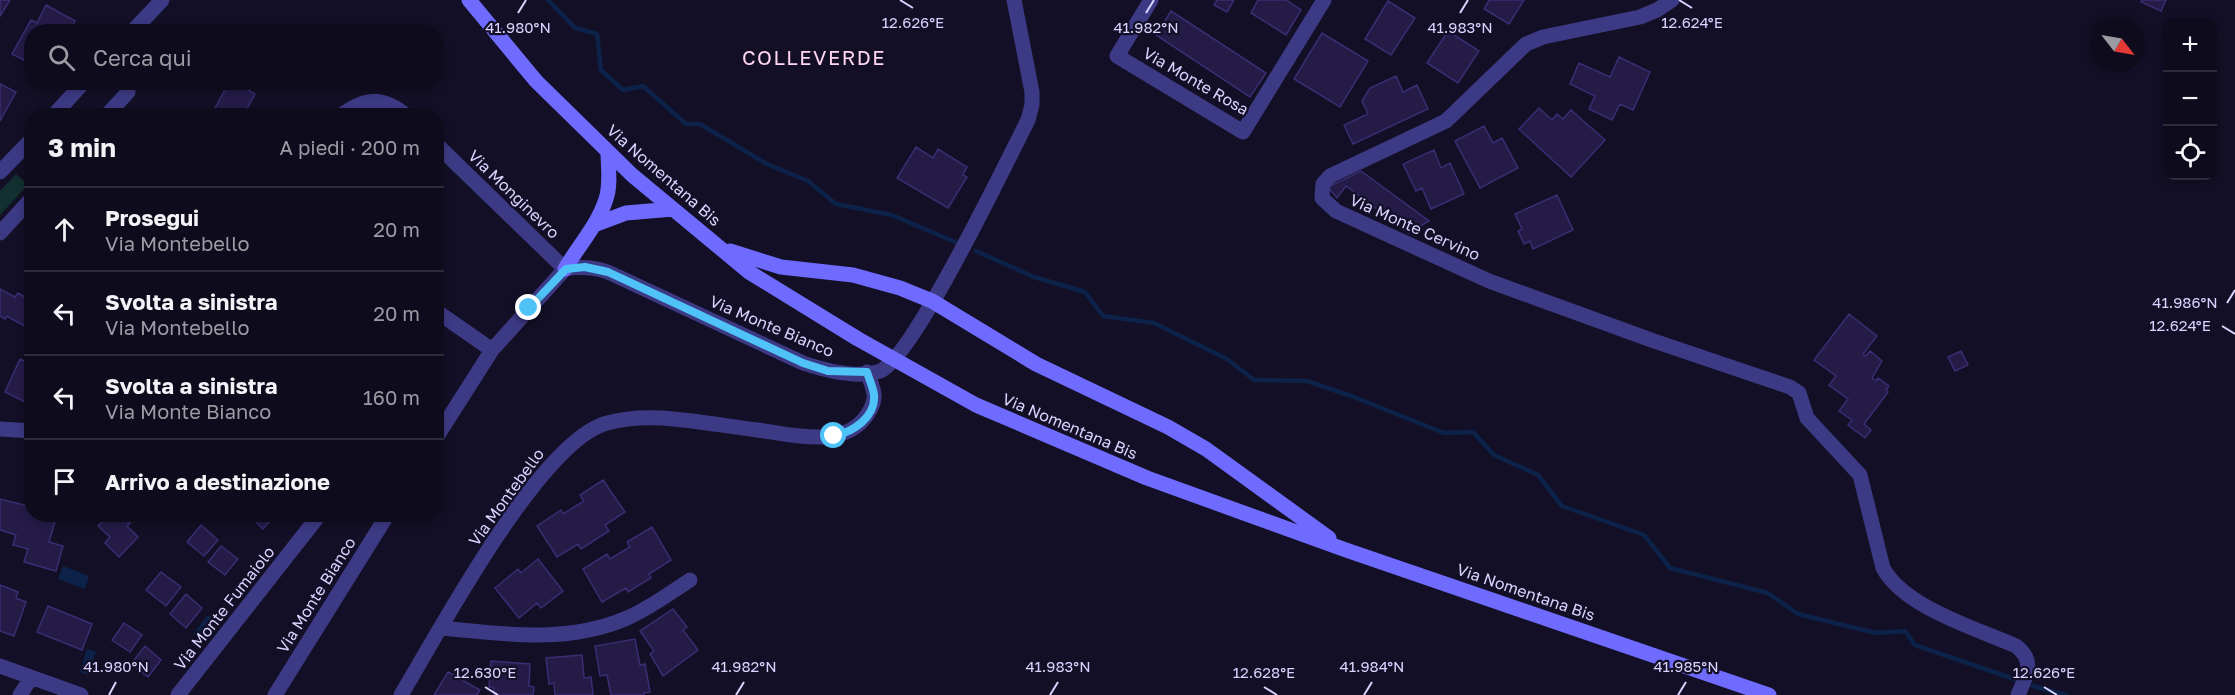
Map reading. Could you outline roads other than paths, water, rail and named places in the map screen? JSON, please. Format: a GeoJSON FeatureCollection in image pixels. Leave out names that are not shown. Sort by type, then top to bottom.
{"type":"FeatureCollection","features":[{"type":"Feature","properties":{"kind":"main road","name":"Via Nomentana Bis"},"geometry":{"type":"LineString","coordinates":[[469,0],[536,81],[608,152],[632,175],[749,272],[858,339],[976,405],[1147,478],[1346,550],[1769,695]]}},
{"type":"Feature","properties":{"kind":"main road"},"geometry":{"type":"LineString","coordinates":[[566,269],[594,225],[608,193],[608,152]]}},
{"type":"Feature","properties":{"kind":"main road"},"geometry":{"type":"LineString","coordinates":[[594,225],[626,213],[673,209]]}},
{"type":"Feature","properties":{"kind":"main road"},"geometry":{"type":"LineString","coordinates":[[717,245],[748,258],[781,267],[853,275],[900,288],[932,302],[1027,359],[1168,427],[1206,449],[1346,550]]}},
{"type":"Feature","properties":{"kind":"street"},"geometry":{"type":"LineString","coordinates":[[140,24],[162,0]]}},
{"type":"Feature","properties":{"kind":"street","name":"Via Monte Bianco"},"geometry":{"type":"LineString","coordinates":[[566,269],[585,267],[608,272],[812,366],[841,373],[878,371],[892,361],[907,342],[932,302],[972,230],[1030,113],[1032,92],[1014,0]]}},
{"type":"Feature","properties":{"kind":"street","name":"Via Monte Rosa"},"geometry":{"type":"LineString","coordinates":[[1151,0],[1117,56],[1243,132],[1324,0]]}},
{"type":"Feature","properties":{"kind":"street","name":"Via Monte Cervino"},"geometry":{"type":"LineString","coordinates":[[1672,0],[1640,17],[1543,37],[1526,44],[1446,121],[1330,176],[1323,184],[1322,198],[1336,211],[1489,281],[1790,387],[1799,393],[1807,418],[1860,475],[1883,568],[1890,581],[1906,595],[1935,611],[2016,646],[2024,652],[2028,660],[2028,671],[2018,695]]}},
{"type":"Feature","properties":{"kind":"street"},"geometry":{"type":"LineString","coordinates":[[61,108],[77,90]]}},
{"type":"Feature","properties":{"kind":"street"},"geometry":{"type":"LineString","coordinates":[[113,108],[128,90]]}},
{"type":"Feature","properties":{"kind":"street"},"geometry":{"type":"LineString","coordinates":[[352,108],[360,103],[378,100],[395,108]]}},
{"type":"Feature","properties":{"kind":"street"},"geometry":{"type":"LineString","coordinates":[[0,172],[24,147]]}},
{"type":"Feature","properties":{"kind":"street","name":"Via Monginevro"},"geometry":{"type":"LineString","coordinates":[[444,152],[566,269]]}},
{"type":"Feature","properties":{"kind":"street"},"geometry":{"type":"LineString","coordinates":[[0,232],[24,206]]}},
{"type":"Feature","properties":{"kind":"street"},"geometry":{"type":"LineString","coordinates":[[444,425],[492,350],[566,269]]}},
{"type":"Feature","properties":{"kind":"street"},"geometry":{"type":"LineString","coordinates":[[444,317],[492,350]]}},
{"type":"Feature","properties":{"kind":"street","name":"Via Montebello"},"geometry":{"type":"LineString","coordinates":[[401,695],[480,563],[528,494],[561,454],[586,432],[603,424],[621,420],[660,418],[814,437],[840,434],[848,432],[861,423],[872,406],[874,395],[867,372]]}},
{"type":"Feature","properties":{"kind":"street"},"geometry":{"type":"LineString","coordinates":[[0,429],[24,430]]}},
{"type":"Feature","properties":{"kind":"street","name":"Via Monte Fumaiolo"},"geometry":{"type":"LineString","coordinates":[[178,695],[314,522]]}},
{"type":"Feature","properties":{"kind":"street","name":"Via Monte Bianco"},"geometry":{"type":"LineString","coordinates":[[275,695],[383,522]]}},
{"type":"Feature","properties":{"kind":"street"},"geometry":{"type":"LineString","coordinates":[[441,628],[531,636],[555,636],[581,632],[635,614],[690,580]]}},
{"type":"Feature","properties":{"kind":"street"},"geometry":{"type":"LineString","coordinates":[[0,666],[81,695]]}},
{"type":"Feature","properties":{"kind":"street"},"geometry":{"type":"LineString","coordinates":[[20,695],[31,678]]}},
{"type":"Feature","properties":{"kind":"water"},"geometry":{"type":"Polygon","coordinates":[[[63,566],[89,576],[85,589],[58,579],[63,566]]]}},
{"type":"Feature","properties":{"kind":"water"},"geometry":{"type":"Polygon","coordinates":[[[208,615],[216,621],[201,640],[193,634],[208,615]]]}},
{"type":"Feature","properties":{"kind":"water"},"geometry":{"type":"Polygon","coordinates":[[[87,649],[96,652],[88,675],[80,672],[87,649]]]}},
{"type":"Feature","properties":{"kind":"waterway"},"geometry":{"type":"LineString","coordinates":[[548,0],[575,28],[597,34],[601,70],[623,90],[643,86],[686,124],[700,124],[767,164],[808,181],[836,204],[892,215],[955,242]]}},
{"type":"Feature","properties":{"kind":"waterway"},"geometry":{"type":"LineString","coordinates":[[976,251],[1034,277],[1085,292],[1103,316],[1154,323],[1227,359],[1254,380],[1307,381],[1444,433],[1473,432],[1494,455],[1538,475],[1562,506],[1644,535],[1670,568],[1768,593],[1798,614],[1876,633],[1905,631],[1915,645],[2017,680]]}},
{"type":"Feature","properties":{"kind":"waterway"},"geometry":{"type":"LineString","coordinates":[[2033,686],[2066,695]]}},
{"type":"Feature","properties":{"kind":"district","name":"COLLEVERDE"},"geometry":{"type":"Point","coordinates":[814,58]}}]}
